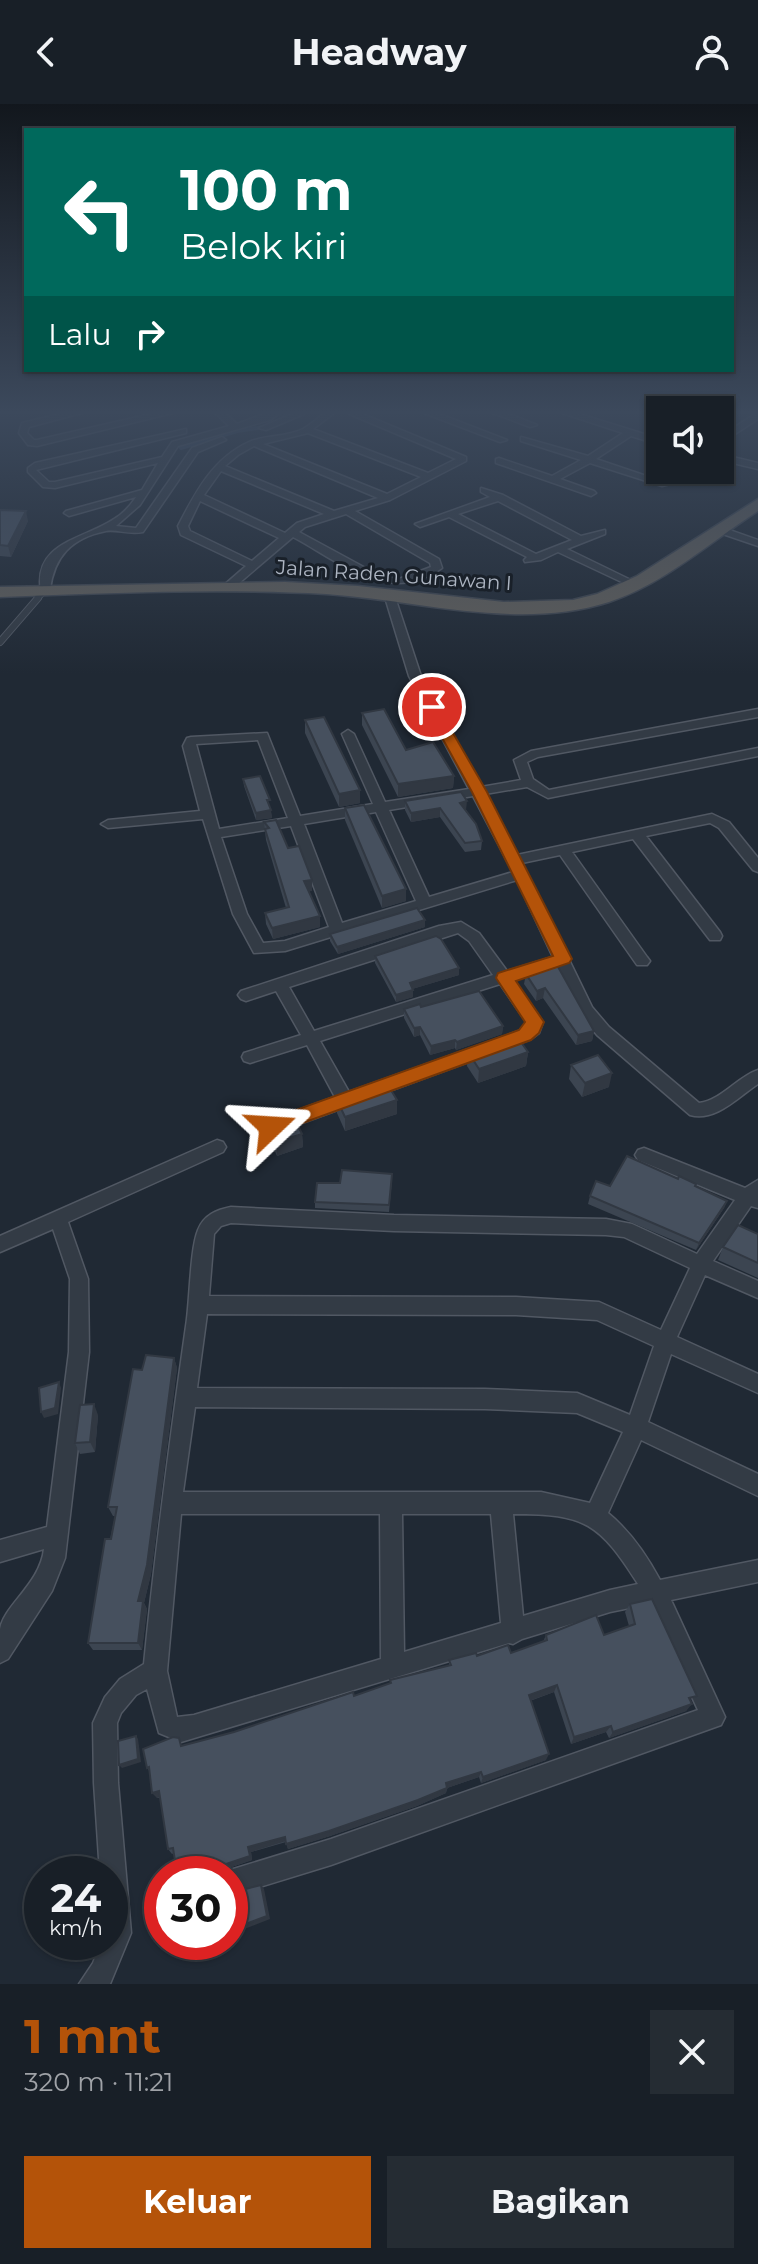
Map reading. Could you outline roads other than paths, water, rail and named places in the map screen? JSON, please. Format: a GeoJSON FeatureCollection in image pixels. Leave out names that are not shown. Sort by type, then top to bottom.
{"type":"FeatureCollection","features":[{"type":"Feature","properties":{"kind":"highway","name":"Jalan Raden Gunawan I"},"geometry":{"type":"LineString","coordinates":[[0,592],[227,588],[389,594],[536,608],[587,602],[632,583],[758,504]]}},
{"type":"Feature","properties":{"kind":"street"},"geometry":{"type":"LineString","coordinates":[[69,513],[124,498]]}},
{"type":"Feature","properties":{"kind":"street"},"geometry":{"type":"LineString","coordinates":[[112,529],[141,498]]}},
{"type":"Feature","properties":{"kind":"street"},"geometry":{"type":"LineString","coordinates":[[45,590],[46,570],[60,550],[74,539],[112,529],[140,529],[162,498]]}},
{"type":"Feature","properties":{"kind":"street"},"geometry":{"type":"LineString","coordinates":[[197,498],[183,526],[185,533],[252,565]]}},
{"type":"Feature","properties":{"kind":"street"},"geometry":{"type":"LineString","coordinates":[[202,498],[288,534],[380,580],[409,580],[439,565],[348,511]]}},
{"type":"Feature","properties":{"kind":"street"},"geometry":{"type":"LineString","coordinates":[[293,498],[334,515]]}},
{"type":"Feature","properties":{"kind":"street"},"geometry":{"type":"LineString","coordinates":[[227,588],[288,534],[308,523],[387,498]]}},
{"type":"Feature","properties":{"kind":"street"},"geometry":{"type":"LineString","coordinates":[[420,524],[498,498]]}},
{"type":"Feature","properties":{"kind":"street"},"geometry":{"type":"LineString","coordinates":[[501,498],[581,540]]}},
{"type":"Feature","properties":{"kind":"street"},"geometry":{"type":"LineString","coordinates":[[450,514],[537,558]]}},
{"type":"Feature","properties":{"kind":"street"},"geometry":{"type":"LineString","coordinates":[[718,529],[758,543]]}},
{"type":"Feature","properties":{"kind":"street"},"geometry":{"type":"LineString","coordinates":[[524,562],[601,532]]}},
{"type":"Feature","properties":{"kind":"street"},"geometry":{"type":"LineString","coordinates":[[560,549],[632,583]]}},
{"type":"Feature","properties":{"kind":"street"},"geometry":{"type":"LineString","coordinates":[[389,594],[408,661],[479,792],[593,1021],[696,1110],[708,1109],[758,1076]]}},
{"type":"Feature","properties":{"kind":"street"},"geometry":{"type":"LineString","coordinates":[[758,713],[525,757],[520,760],[520,766],[529,783],[542,793],[561,793],[758,752]]}},
{"type":"Feature","properties":{"kind":"street"},"geometry":{"type":"LineString","coordinates":[[337,928],[293,821],[264,737],[259,734],[189,743],[214,834],[246,926],[259,949],[285,946],[521,874]]}},
{"type":"Feature","properties":{"kind":"street"},"geometry":{"type":"LineString","coordinates":[[348,734],[424,903]]}},
{"type":"Feature","properties":{"kind":"street"},"geometry":{"type":"LineString","coordinates":[[214,834],[529,783]]}},
{"type":"Feature","properties":{"kind":"street"},"geometry":{"type":"LineString","coordinates":[[108,824],[209,814]]}},
{"type":"Feature","properties":{"kind":"street"},"geometry":{"type":"LineString","coordinates":[[513,860],[716,818],[758,867]]}},
{"type":"Feature","properties":{"kind":"street"},"geometry":{"type":"LineString","coordinates":[[636,833],[715,936]]}},
{"type":"Feature","properties":{"kind":"street"},"geometry":{"type":"LineString","coordinates":[[563,849],[642,961]]}},
{"type":"Feature","properties":{"kind":"street"},"geometry":{"type":"LineString","coordinates":[[246,995],[455,927],[469,930],[535,1022],[533,1029],[525,1035],[271,1127]]}},
{"type":"Feature","properties":{"kind":"street"},"geometry":{"type":"LineString","coordinates":[[250,1057],[563,959]]}},
{"type":"Feature","properties":{"kind":"street"},"geometry":{"type":"LineString","coordinates":[[280,984],[345,1099]]}},
{"type":"Feature","properties":{"kind":"street"},"geometry":{"type":"LineString","coordinates":[[0,1244],[217,1147]]}},
{"type":"Feature","properties":{"kind":"street"},"geometry":{"type":"LineString","coordinates":[[595,1516],[636,1427],[666,1340],[700,1265],[754,1195],[644,1155]]}},
{"type":"Feature","properties":{"kind":"street"},"geometry":{"type":"LineString","coordinates":[[758,1290],[626,1230],[585,1225],[217,1217],[208,1225],[205,1234],[199,1305],[171,1503],[155,1671],[163,1716],[167,1725],[181,1730],[513,1633],[610,1601],[758,1571]]}},
{"type":"Feature","properties":{"kind":"street"},"geometry":{"type":"LineString","coordinates":[[0,1651],[17,1620],[46,1583],[54,1558],[79,1352],[79,1279],[58,1218]]}},
{"type":"Feature","properties":{"kind":"street"},"geometry":{"type":"LineString","coordinates":[[199,1305],[516,1306],[599,1311],[758,1384]]}},
{"type":"Feature","properties":{"kind":"street"},"geometry":{"type":"LineString","coordinates":[[186,1397],[485,1399],[577,1403],[636,1427],[758,1485]]}},
{"type":"Feature","properties":{"kind":"street"},"geometry":{"type":"LineString","coordinates":[[171,1503],[501,1503],[567,1506],[595,1516],[639,1564],[713,1717],[331,1852],[248,1877]]}},
{"type":"Feature","properties":{"kind":"street"},"geometry":{"type":"LineString","coordinates":[[391,1503],[393,1668]]}},
{"type":"Feature","properties":{"kind":"street"},"geometry":{"type":"LineString","coordinates":[[501,1503],[513,1633]]}},
{"type":"Feature","properties":{"kind":"street"},"geometry":{"type":"LineString","coordinates":[[0,1551],[56,1535]]}},
{"type":"Feature","properties":{"kind":"street"},"geometry":{"type":"LineString","coordinates":[[93,1984],[103,1972],[118,1933],[105,1775],[105,1723],[113,1705],[128,1687],[155,1671]]}},
{"type":"Feature","properties":{"kind":"lane"},"geometry":{"type":"LineString","coordinates":[[0,642],[45,590]]}}]}
